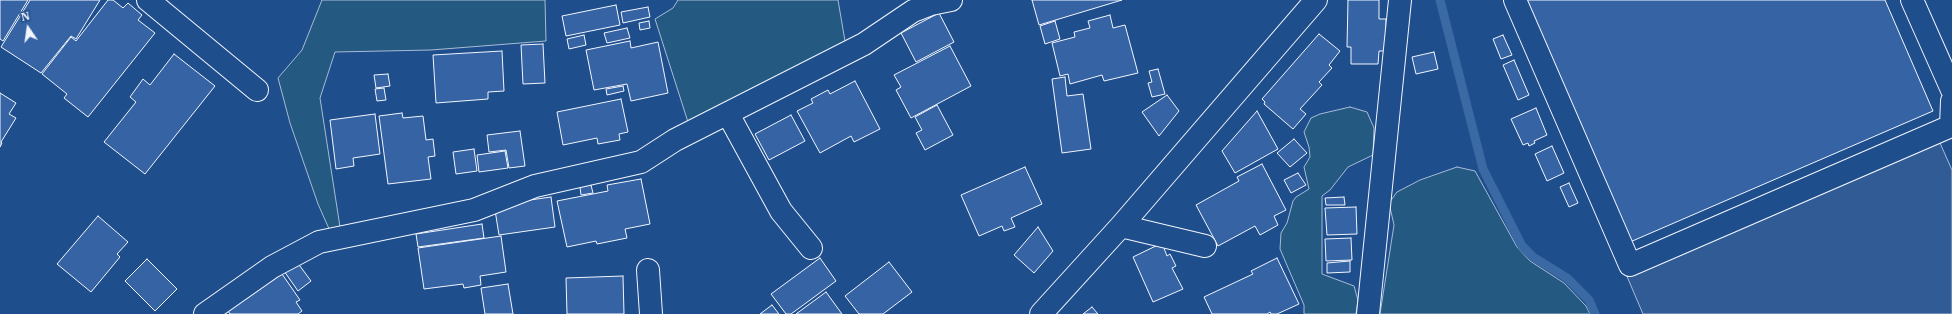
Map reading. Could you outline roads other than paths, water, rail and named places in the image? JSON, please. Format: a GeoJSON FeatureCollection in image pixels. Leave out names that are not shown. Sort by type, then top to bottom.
{"type":"FeatureCollection","features":[{"type":"Feature","properties":{"kind":"street"},"geometry":{"type":"LineString","coordinates":[[148,0],[257,90]]}},
{"type":"Feature","properties":{"kind":"street"},"geometry":{"type":"LineString","coordinates":[[205,314],[272,267],[319,242],[474,210],[535,186],[641,162],[675,140],[864,44],[913,11],[931,4],[950,0]]}},
{"type":"Feature","properties":{"kind":"street"},"geometry":{"type":"LineString","coordinates":[[1042,314],[1121,226],[1316,0]]}},
{"type":"Feature","properties":{"kind":"street"},"geometry":{"type":"LineString","coordinates":[[1368,314],[1400,0]]}},
{"type":"Feature","properties":{"kind":"street"},"geometry":{"type":"LineString","coordinates":[[1515,0],[1630,265],[1951,126],[1952,101]]}},
{"type":"Feature","properties":{"kind":"street"},"geometry":{"type":"LineString","coordinates":[[1912,0],[1952,90]]}},
{"type":"Feature","properties":{"kind":"street"},"geometry":{"type":"LineString","coordinates":[[728,114],[781,211],[811,248]]}},
{"type":"Feature","properties":{"kind":"street"},"geometry":{"type":"LineString","coordinates":[[1121,226],[1205,246]]}},
{"type":"Feature","properties":{"kind":"street"},"geometry":{"type":"LineString","coordinates":[[648,270],[651,314]]}},
{"type":"Feature","properties":{"kind":"waterway"},"geometry":{"type":"LineString","coordinates":[[1440,0],[1483,169],[1522,246],[1533,257],[1567,278],[1589,300],[1595,314]]}}]}
